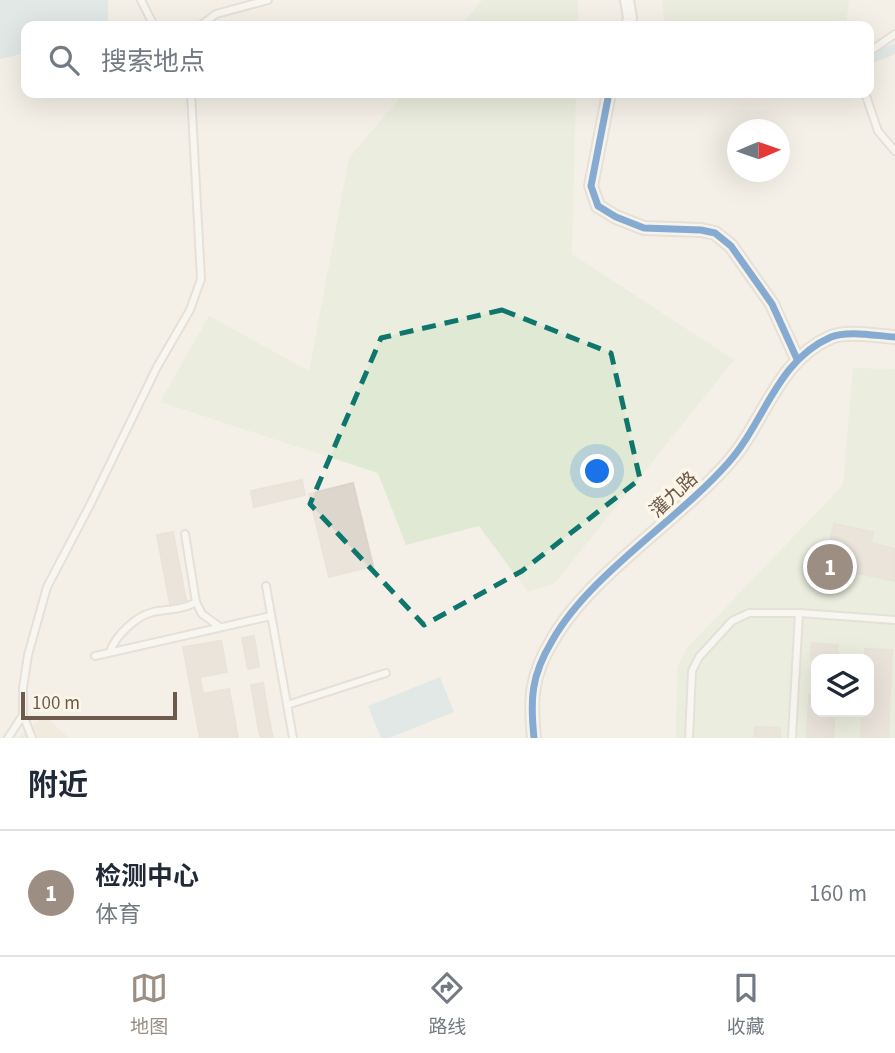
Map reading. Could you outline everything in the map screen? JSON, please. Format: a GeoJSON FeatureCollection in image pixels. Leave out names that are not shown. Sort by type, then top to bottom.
{"type":"FeatureCollection","features":[{"type":"Feature","properties":{"kind":"street"},"geometry":{"type":"LineString","coordinates":[[627,0],[629,21]]}},
{"type":"Feature","properties":{"kind":"street"},"geometry":{"type":"LineString","coordinates":[[608,98],[591,186],[598,206],[615,218],[644,228],[715,233],[731,246],[772,303],[797,359]]}},
{"type":"Feature","properties":{"kind":"street","name":"灌九路"},"geometry":{"type":"LineString","coordinates":[[534,738],[530,701],[538,666],[553,638],[586,597],[728,464],[797,359],[833,336],[895,337]]}},
{"type":"Feature","properties":{"kind":"lane"},"geometry":{"type":"LineString","coordinates":[[141,0],[152,21]]}},
{"type":"Feature","properties":{"kind":"lane"},"geometry":{"type":"LineString","coordinates":[[207,21],[216,14],[268,0]]}},
{"type":"Feature","properties":{"kind":"lane"},"geometry":{"type":"LineString","coordinates":[[874,49],[895,34]]}},
{"type":"Feature","properties":{"kind":"lane"},"geometry":{"type":"LineString","coordinates":[[32,738],[23,715],[27,655],[47,587],[157,367],[190,310],[201,279],[191,98]]}},
{"type":"Feature","properties":{"kind":"lane"},"geometry":{"type":"LineString","coordinates":[[867,98],[878,131],[895,151]]}},
{"type":"Feature","properties":{"kind":"lane"},"geometry":{"type":"LineString","coordinates":[[185,534],[196,602],[202,614],[220,627]]}},
{"type":"Feature","properties":{"kind":"lane"},"geometry":{"type":"LineString","coordinates":[[266,586],[293,738]]}},
{"type":"Feature","properties":{"kind":"lane"},"geometry":{"type":"LineString","coordinates":[[110,652],[114,639],[149,613],[189,606],[196,602]]}},
{"type":"Feature","properties":{"kind":"lane"},"geometry":{"type":"LineString","coordinates":[[689,738],[692,671],[699,656],[732,621],[749,613],[799,613],[895,620]]}},
{"type":"Feature","properties":{"kind":"lane"},"geometry":{"type":"LineString","coordinates":[[792,738],[799,613]]}},
{"type":"Feature","properties":{"kind":"lane"},"geometry":{"type":"LineString","coordinates":[[94,656],[271,616]]}},
{"type":"Feature","properties":{"kind":"lane"},"geometry":{"type":"LineString","coordinates":[[288,705],[386,673]]}},
{"type":"Feature","properties":{"kind":"lane"},"geometry":{"type":"LineString","coordinates":[[8,738],[23,715]]}},
{"type":"Feature","properties":{"kind":"highlighted area"},"geometry":{"type":"Polygon","coordinates":[[[502,310],[611,353],[640,479],[522,571],[424,625],[310,504],[381,338],[502,310]]]}},
{"type":"Feature","properties":{"kind":"shaded area"},"geometry":{"type":"Polygon","coordinates":[[[0,0],[108,0],[108,21],[21,21],[21,54],[0,59],[0,0]]]}},
{"type":"Feature","properties":{"kind":"shaded area"},"geometry":{"type":"Polygon","coordinates":[[[440,677],[454,712],[389,738],[381,738],[368,706],[440,677]]]}},
{"type":"Feature","properties":{"kind":"shaded area"},"geometry":{"type":"Polygon","coordinates":[[[45,716],[69,738],[17,738],[45,716]]]}},
{"type":"Feature","properties":{"kind":"green space"},"geometry":{"type":"Polygon","coordinates":[[[482,0],[578,0],[578,21],[464,21],[482,0]]]}},
{"type":"Feature","properties":{"kind":"green space"},"geometry":{"type":"Polygon","coordinates":[[[662,0],[849,0],[847,21],[664,21],[662,0]]]}},
{"type":"Feature","properties":{"kind":"green space"},"geometry":{"type":"Polygon","coordinates":[[[400,98],[576,98],[572,254],[734,360],[554,584],[528,592],[479,526],[406,545],[378,473],[160,402],[209,316],[309,371],[349,158],[400,98]]]}},
{"type":"Feature","properties":{"kind":"green space"},"geometry":{"type":"Polygon","coordinates":[[[853,368],[895,369],[895,738],[676,738],[677,668],[686,649],[843,485],[853,368]]]}},
{"type":"Feature","properties":{"kind":"building"},"geometry":{"type":"Polygon","coordinates":[[[302,480],[305,495],[254,507],[251,491],[302,480]]]}},
{"type":"Feature","properties":{"kind":"building"},"geometry":{"type":"Polygon","coordinates":[[[353,483],[373,566],[329,577],[309,494],[353,483]]]}},
{"type":"Feature","properties":{"kind":"building"},"geometry":{"type":"Polygon","coordinates":[[[834,524],[873,532],[871,543],[895,549],[895,581],[825,566],[834,524]]]}},
{"type":"Feature","properties":{"kind":"building"},"geometry":{"type":"Polygon","coordinates":[[[173,532],[186,600],[170,604],[157,535],[173,532]]]}},
{"type":"Feature","properties":{"kind":"building"},"geometry":{"type":"Polygon","coordinates":[[[254,636],[259,667],[248,669],[242,638],[254,636]]]}},
{"type":"Feature","properties":{"kind":"building"},"geometry":{"type":"Polygon","coordinates":[[[221,641],[227,672],[200,677],[203,694],[229,689],[238,738],[200,738],[183,647],[221,641]]]}},
{"type":"Feature","properties":{"kind":"building"},"geometry":{"type":"Polygon","coordinates":[[[812,643],[838,645],[837,654],[811,654],[812,643]]]}},
{"type":"Feature","properties":{"kind":"building"},"geometry":{"type":"Polygon","coordinates":[[[865,649],[892,650],[888,738],[861,738],[862,717],[874,717],[874,654],[865,654],[865,649]]]}},
{"type":"Feature","properties":{"kind":"building"},"geometry":{"type":"Polygon","coordinates":[[[263,683],[273,738],[261,738],[258,726],[251,685],[263,683]]]}},
{"type":"Feature","properties":{"kind":"building"},"geometry":{"type":"Polygon","coordinates":[[[811,695],[811,717],[835,717],[833,738],[807,738],[811,695]]]}},
{"type":"Feature","properties":{"kind":"building"},"geometry":{"type":"Polygon","coordinates":[[[755,727],[780,728],[780,738],[754,738],[755,727]]]}},
{"type":"Feature","properties":{"kind":"waterway"},"geometry":{"type":"LineString","coordinates":[[874,57],[895,49]]}},
{"type":"Feature","properties":{"kind":"cycle path"},"geometry":{"type":"LineString","coordinates":[[608,98],[591,186],[598,206],[616,217],[644,228],[715,233],[731,246],[772,304],[797,359]]}},
{"type":"Feature","properties":{"kind":"cycle path"},"geometry":{"type":"LineString","coordinates":[[534,738],[532,699],[536,677],[545,654],[568,617],[610,571],[728,463],[797,361],[812,348],[838,335],[895,337]]}},
{"type":"Feature","properties":{"kind":"place","name":"检测中心"},"geometry":{"type":"Point","coordinates":[830,567]}}]}
